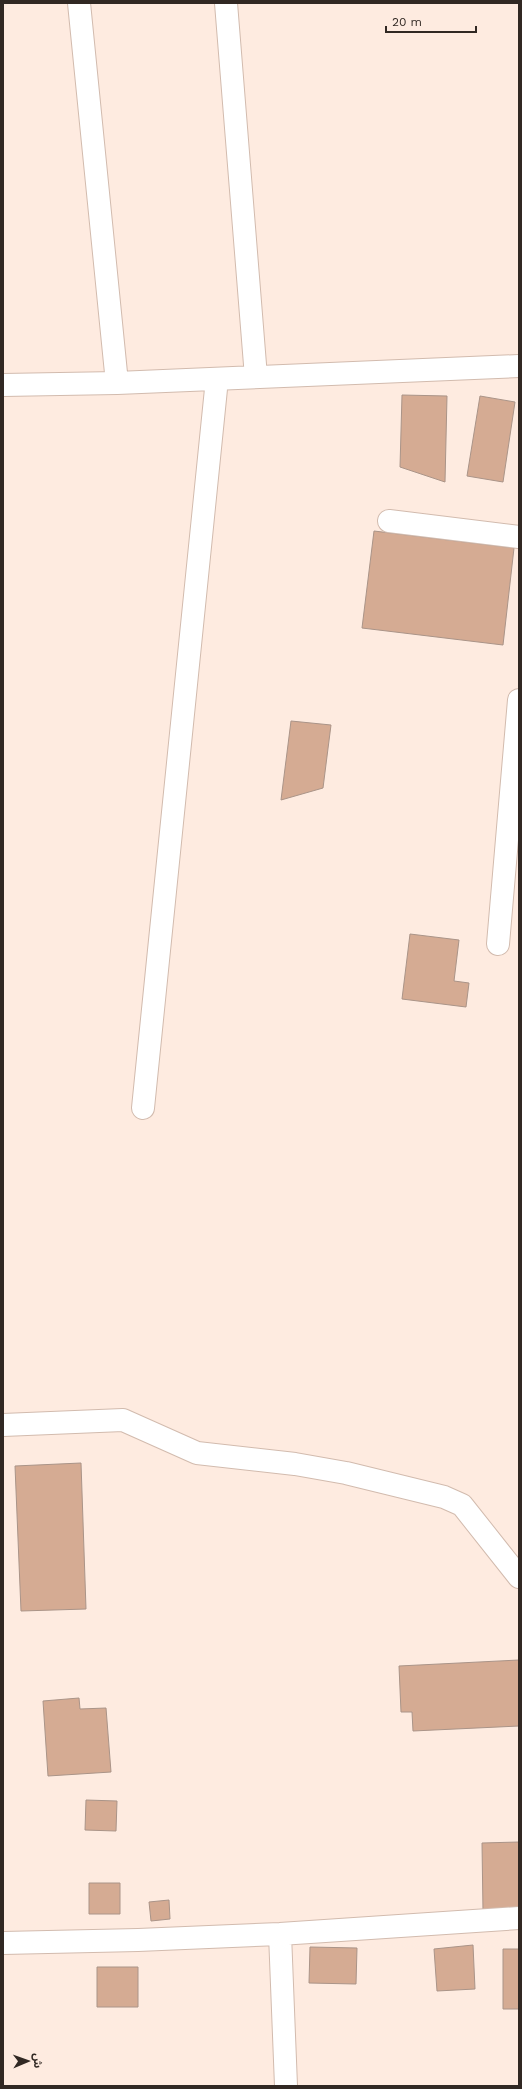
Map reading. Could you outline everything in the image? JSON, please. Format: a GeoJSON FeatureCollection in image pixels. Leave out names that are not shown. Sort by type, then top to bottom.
{"type":"FeatureCollection","features":[{"type":"Feature","properties":{"kind":"street"},"geometry":{"type":"LineString","coordinates":[[79,3],[117,383]]}},
{"type":"Feature","properties":{"kind":"street"},"geometry":{"type":"LineString","coordinates":[[226,3],[256,377]]}},
{"type":"Feature","properties":{"kind":"street"},"geometry":{"type":"LineString","coordinates":[[3,385],[117,383],[519,366]]}},
{"type":"Feature","properties":{"kind":"street"},"geometry":{"type":"LineString","coordinates":[[143,1108],[217,379]]}},
{"type":"Feature","properties":{"kind":"street"},"geometry":{"type":"LineString","coordinates":[[389,521],[519,537]]}},
{"type":"Feature","properties":{"kind":"street"},"geometry":{"type":"LineString","coordinates":[[498,944],[519,700]]}},
{"type":"Feature","properties":{"kind":"street"},"geometry":{"type":"LineString","coordinates":[[3,1425],[123,1420],[197,1453],[295,1464],[346,1473],[444,1497],[462,1505],[519,1577]]}},
{"type":"Feature","properties":{"kind":"street"},"geometry":{"type":"LineString","coordinates":[[6,1940],[138,1940],[280,1934],[519,1918]]}},
{"type":"Feature","properties":{"kind":"street"},"geometry":{"type":"LineString","coordinates":[[280,1934],[286,2086]]}},
{"type":"Feature","properties":{"kind":"building"},"geometry":{"type":"Polygon","coordinates":[[[402,395],[447,396],[445,482],[400,467],[402,395]]]}},
{"type":"Feature","properties":{"kind":"building"},"geometry":{"type":"Polygon","coordinates":[[[480,396],[515,402],[503,482],[467,476],[480,396]]]}},
{"type":"Feature","properties":{"kind":"building"},"geometry":{"type":"Polygon","coordinates":[[[374,531],[514,548],[503,645],[362,628],[374,531]]]}},
{"type":"Feature","properties":{"kind":"building"},"geometry":{"type":"Polygon","coordinates":[[[291,721],[331,725],[323,788],[281,800],[291,721]]]}},
{"type":"Feature","properties":{"kind":"building"},"geometry":{"type":"Polygon","coordinates":[[[410,934],[459,940],[454,981],[469,983],[466,1007],[402,999],[410,934]]]}},
{"type":"Feature","properties":{"kind":"building"},"geometry":{"type":"Polygon","coordinates":[[[81,1463],[86,1609],[21,1611],[15,1466],[81,1463]]]}},
{"type":"Feature","properties":{"kind":"building"},"geometry":{"type":"Polygon","coordinates":[[[519,1660],[519,1726],[413,1731],[412,1712],[401,1712],[399,1666],[519,1660]]]}},
{"type":"Feature","properties":{"kind":"building"},"geometry":{"type":"Polygon","coordinates":[[[79,1698],[80,1709],[106,1708],[111,1772],[48,1776],[43,1701],[79,1698]]]}},
{"type":"Feature","properties":{"kind":"building"},"geometry":{"type":"Polygon","coordinates":[[[86,1800],[117,1801],[116,1831],[85,1830],[86,1800]]]}},
{"type":"Feature","properties":{"kind":"building"},"geometry":{"type":"Polygon","coordinates":[[[519,1842],[519,1910],[483,1911],[482,1843],[519,1842]]]}},
{"type":"Feature","properties":{"kind":"building"},"geometry":{"type":"Polygon","coordinates":[[[89,1883],[120,1883],[120,1914],[89,1914],[89,1883]]]}},
{"type":"Feature","properties":{"kind":"building"},"geometry":{"type":"Polygon","coordinates":[[[169,1900],[170,1919],[151,1921],[149,1902],[169,1900]]]}},
{"type":"Feature","properties":{"kind":"building"},"geometry":{"type":"Polygon","coordinates":[[[473,1945],[475,1989],[437,1991],[434,1949],[473,1945]]]}},
{"type":"Feature","properties":{"kind":"building"},"geometry":{"type":"Polygon","coordinates":[[[310,1947],[357,1948],[356,1984],[309,1983],[310,1947]]]}},
{"type":"Feature","properties":{"kind":"building"},"geometry":{"type":"Polygon","coordinates":[[[503,1949],[519,1949],[519,2009],[503,2009],[503,1949]]]}},
{"type":"Feature","properties":{"kind":"building"},"geometry":{"type":"Polygon","coordinates":[[[97,1967],[138,1967],[138,2007],[97,2007],[97,1967]]]}}]}
